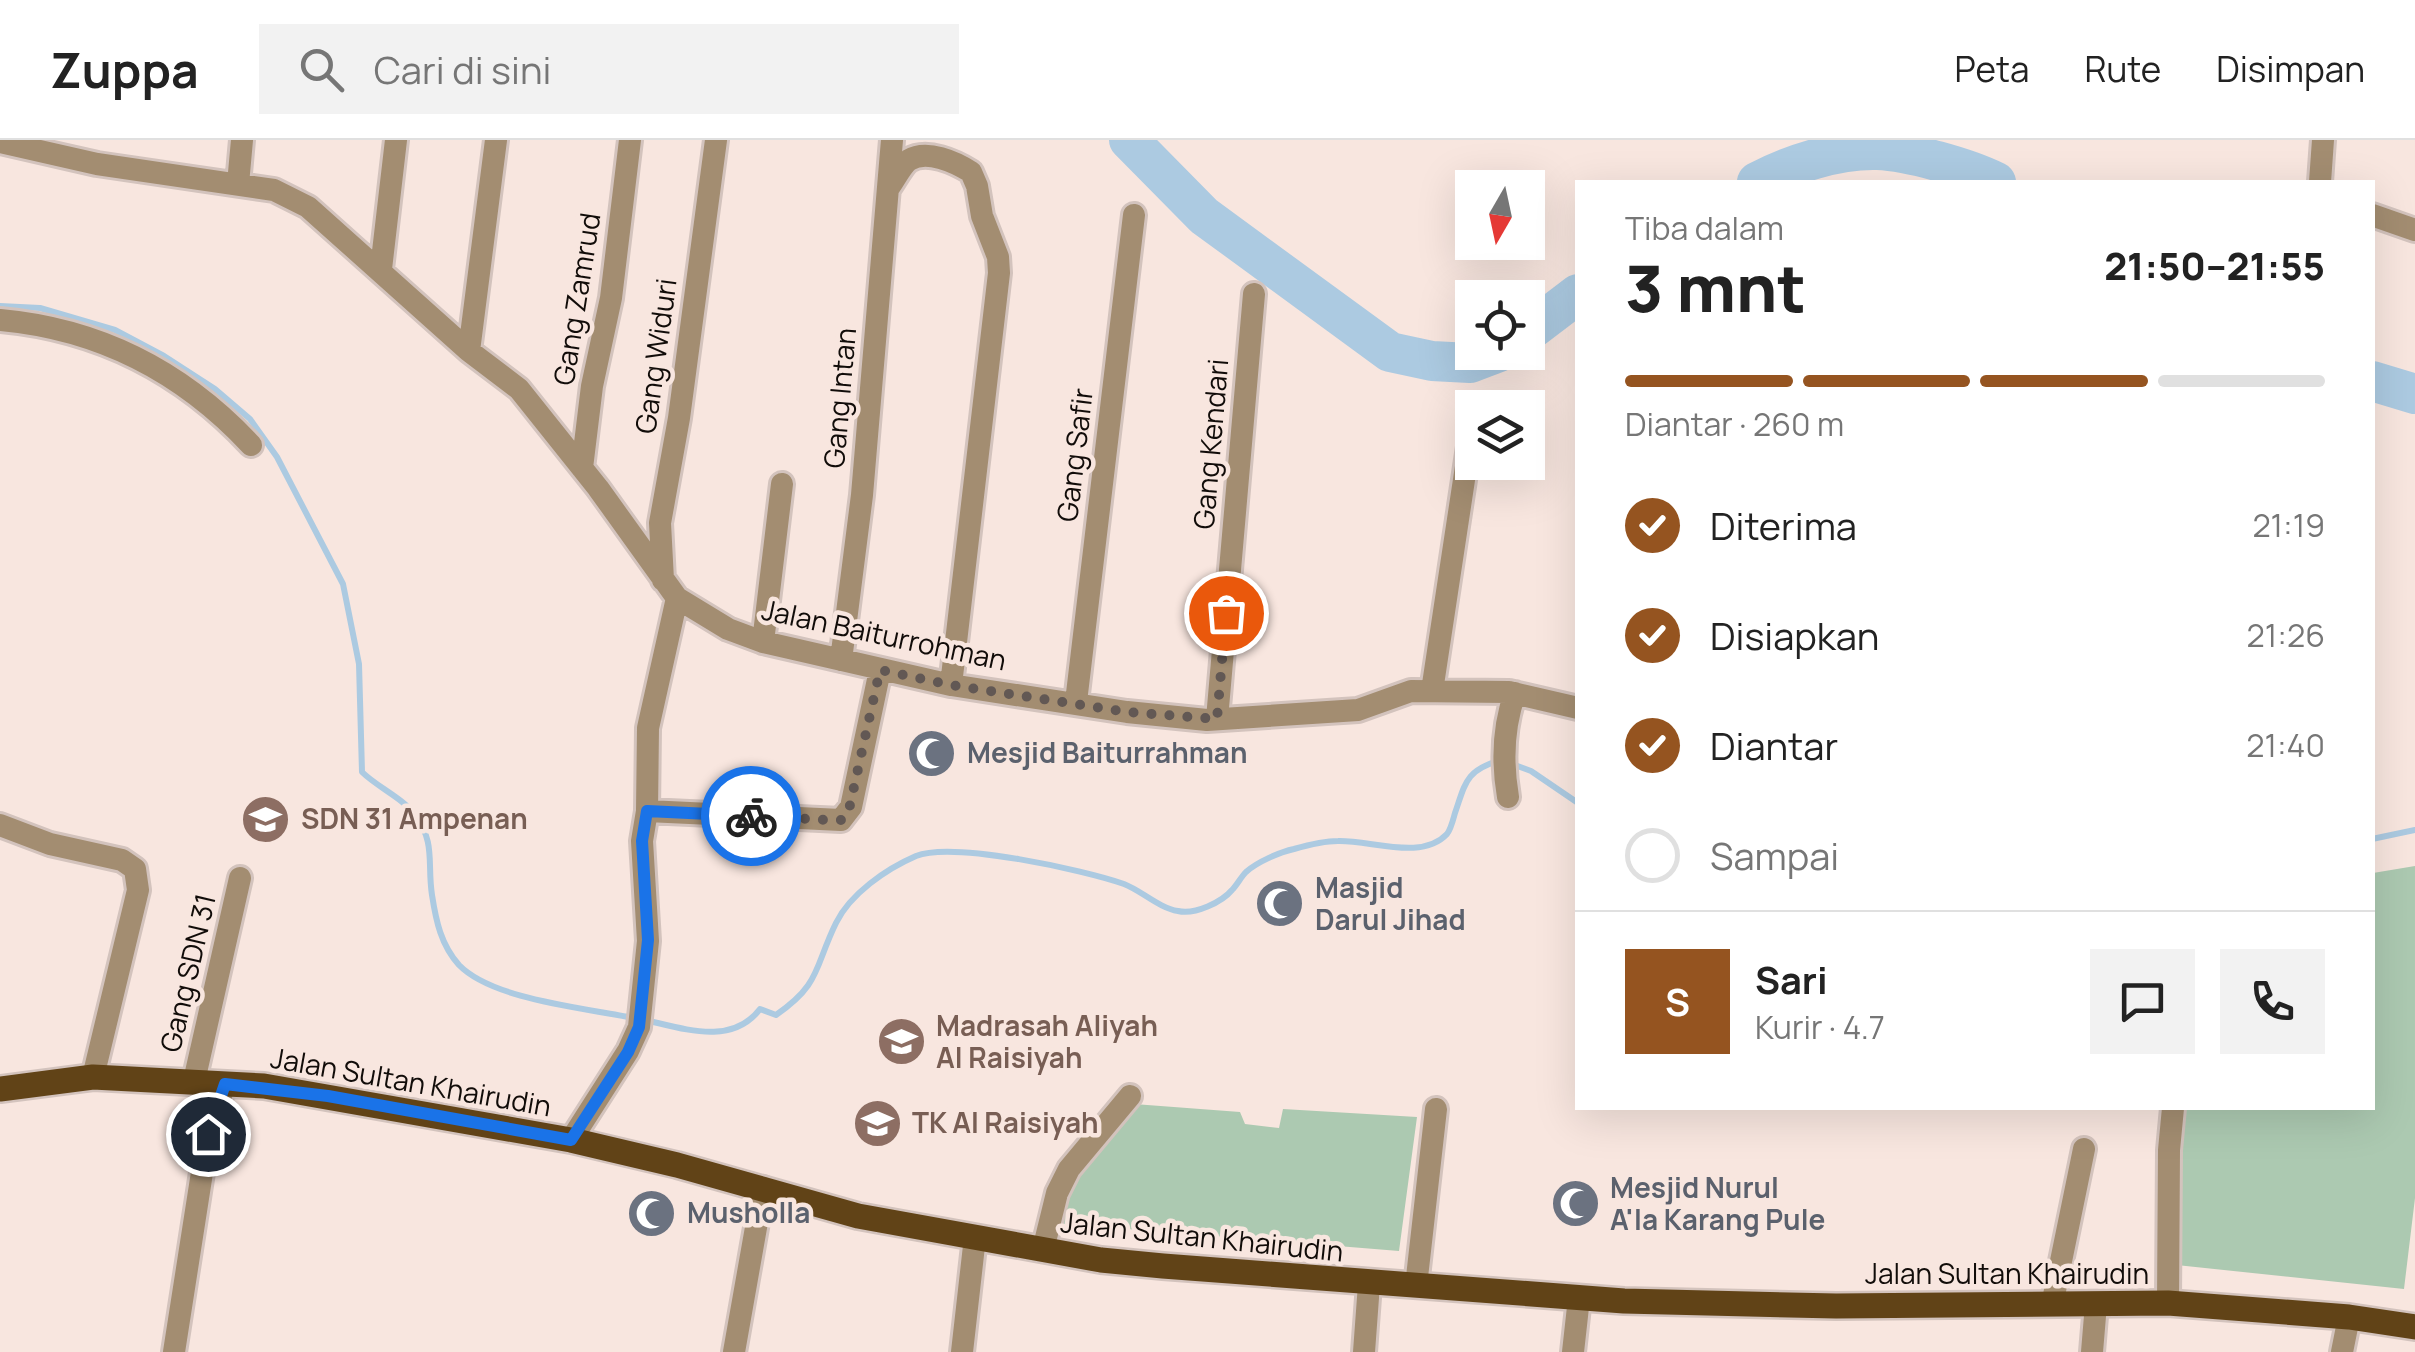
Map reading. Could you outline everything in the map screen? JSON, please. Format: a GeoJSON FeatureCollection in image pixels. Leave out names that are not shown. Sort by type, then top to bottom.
{"type":"FeatureCollection","features":[{"type":"Feature","properties":{"kind":"main road","name":"Jalan Sultan Khairudin"},"geometry":{"type":"LineString","coordinates":[[0,1089],[94,1077],[194,1081],[328,1096],[571,1140],[858,1216],[1101,1260],[1579,1298],[1746,1305],[2168,1303],[2415,1327]]}},
{"type":"Feature","properties":{"kind":"street"},"geometry":{"type":"LineString","coordinates":[[97,164],[101,140]]}},
{"type":"Feature","properties":{"kind":"street"},"geometry":{"type":"LineString","coordinates":[[238,184],[242,140]]}},
{"type":"Feature","properties":{"kind":"street"},"geometry":{"type":"LineString","coordinates":[[381,269],[396,140]]}},
{"type":"Feature","properties":{"kind":"street"},"geometry":{"type":"LineString","coordinates":[[469,351],[496,140]]}},
{"type":"Feature","properties":{"kind":"street","name":"Gang Zamrud"},"geometry":{"type":"LineString","coordinates":[[582,468],[592,386],[612,298],[630,140]]}},
{"type":"Feature","properties":{"kind":"street","name":"Gang Widuri"},"geometry":{"type":"LineString","coordinates":[[571,1140],[628,1052],[640,1019],[648,940],[642,841],[647,811],[648,728],[670,589],[660,524],[679,418],[716,140]]}},
{"type":"Feature","properties":{"kind":"street","name":"Gang Intan"},"geometry":{"type":"LineString","coordinates":[[840,660],[862,495],[892,140]]}},
{"type":"Feature","properties":{"kind":"street"},"geometry":{"type":"LineString","coordinates":[[2320,180],[2323,140]]}},
{"type":"Feature","properties":{"kind":"street","name":"Jalan Baiturrohman"},"geometry":{"type":"LineString","coordinates":[[0,142],[29,145],[97,164],[274,190],[308,207],[469,351],[520,389],[670,589],[728,629],[763,642],[951,685],[1127,712],[1217,719],[1358,710],[1410,690],[1515,694],[1575,707]]}},
{"type":"Feature","properties":{"kind":"street"},"geometry":{"type":"LineString","coordinates":[[890,186],[908,161],[922,157],[941,158],[971,172],[998,257],[984,414],[951,685]]}},
{"type":"Feature","properties":{"kind":"street","name":"Gang Safir"},"geometry":{"type":"LineString","coordinates":[[1076,702],[1134,215]]}},
{"type":"Feature","properties":{"kind":"street"},"geometry":{"type":"LineString","coordinates":[[2375,216],[2415,230]]}},
{"type":"Feature","properties":{"kind":"street","name":"Gang Kendari"},"geometry":{"type":"LineString","coordinates":[[1217,719],[1254,294]]}},
{"type":"Feature","properties":{"kind":"street"},"geometry":{"type":"LineString","coordinates":[[0,320],[67,330],[144,360],[201,398],[251,446]]}},
{"type":"Feature","properties":{"kind":"street"},"geometry":{"type":"LineString","coordinates":[[1432,691],[1464,480]]}},
{"type":"Feature","properties":{"kind":"street"},"geometry":{"type":"LineString","coordinates":[[763,642],[782,484]]}},
{"type":"Feature","properties":{"kind":"street"},"geometry":{"type":"LineString","coordinates":[[647,811],[841,820],[850,807],[880,670]]}},
{"type":"Feature","properties":{"kind":"street"},"geometry":{"type":"LineString","coordinates":[[1508,797],[1505,730],[1515,694]]}},
{"type":"Feature","properties":{"kind":"street"},"geometry":{"type":"LineString","coordinates":[[0,825],[50,844],[122,860],[136,869],[138,890],[94,1077]]}},
{"type":"Feature","properties":{"kind":"street","name":"Gang SDN 31"},"geometry":{"type":"LineString","coordinates":[[194,1081],[240,878]]}},
{"type":"Feature","properties":{"kind":"street"},"geometry":{"type":"LineString","coordinates":[[174,1352],[208,1134],[225,1084]]}},
{"type":"Feature","properties":{"kind":"street"},"geometry":{"type":"LineString","coordinates":[[1042,1250],[1057,1193],[1069,1169],[1130,1096]]}},
{"type":"Feature","properties":{"kind":"street"},"geometry":{"type":"LineString","coordinates":[[1416,1286],[1436,1110]]}},
{"type":"Feature","properties":{"kind":"street"},"geometry":{"type":"LineString","coordinates":[[2168,1303],[2173,1110]]}},
{"type":"Feature","properties":{"kind":"street"},"geometry":{"type":"LineString","coordinates":[[2052,1304],[2084,1149]]}},
{"type":"Feature","properties":{"kind":"street"},"geometry":{"type":"LineString","coordinates":[[734,1352],[763,1188]]}},
{"type":"Feature","properties":{"kind":"street"},"geometry":{"type":"LineString","coordinates":[[962,1352],[975,1237]]}},
{"type":"Feature","properties":{"kind":"street"},"geometry":{"type":"LineString","coordinates":[[1364,1352],[1369,1284]]}},
{"type":"Feature","properties":{"kind":"street"},"geometry":{"type":"LineString","coordinates":[[1573,1352],[1579,1298]]}},
{"type":"Feature","properties":{"kind":"street"},"geometry":{"type":"LineString","coordinates":[[2092,1352],[2096,1304]]}},
{"type":"Feature","properties":{"kind":"street"},"geometry":{"type":"LineString","coordinates":[[2342,1352],[2349,1318]]}},
{"type":"Feature","properties":{"kind":"green space"},"geometry":{"type":"Polygon","coordinates":[[[2415,866],[2415,1198],[2404,1289],[2167,1264],[2182,1110],[2375,1110],[2375,873],[2415,866]]]}},
{"type":"Feature","properties":{"kind":"green space"},"geometry":{"type":"Polygon","coordinates":[[[1134,1104],[1240,1112],[1245,1124],[1279,1128],[1283,1109],[1417,1117],[1399,1251],[1053,1223],[1068,1173],[1134,1104]]]}},
{"type":"Feature","properties":{"kind":"waterway"},"geometry":{"type":"LineString","coordinates":[[1129,140],[1204,216],[1390,352],[1455,362]]}},
{"type":"Feature","properties":{"kind":"waterway"},"geometry":{"type":"LineString","coordinates":[[1761,180],[1815,159],[1877,150],[1938,161],[1991,180]]}},
{"type":"Feature","properties":{"kind":"waterway"},"geometry":{"type":"LineString","coordinates":[[1545,319],[1575,296]]}},
{"type":"Feature","properties":{"kind":"waterway"},"geometry":{"type":"LineString","coordinates":[[0,306],[40,308],[115,330],[215,389],[250,419],[277,457],[343,584],[359,664],[362,772],[404,803],[422,825],[428,844],[435,914],[453,957],[474,977],[517,995],[633,1018]]}},
{"type":"Feature","properties":{"kind":"waterway"},"geometry":{"type":"LineString","coordinates":[[2375,382],[2415,394]]}},
{"type":"Feature","properties":{"kind":"waterway"},"geometry":{"type":"LineString","coordinates":[[645,1020],[707,1032],[736,1028],[760,1009],[776,1015],[809,984],[836,923],[850,902],[881,875],[916,856],[958,852],[1050,865],[1124,884],[1171,909],[1192,911],[1222,899],[1251,868],[1288,850],[1332,841],[1410,848],[1436,842],[1450,830],[1469,779],[1480,768],[1500,760]]}},
{"type":"Feature","properties":{"kind":"waterway"},"geometry":{"type":"LineString","coordinates":[[1512,764],[1531,771],[1575,801]]}},
{"type":"Feature","properties":{"kind":"waterway"},"geometry":{"type":"LineString","coordinates":[[2375,838],[2415,830]]}},
{"type":"Feature","properties":{"kind":"way so far"},"geometry":{"type":"LineString","coordinates":[[751,816],[841,820],[848,814],[880,670],[1127,712],[1217,719],[1226,613]]}},
{"type":"Feature","properties":{"kind":"place","name":"Mesjid Baiturrahman"},"geometry":{"type":"Point","coordinates":[932,753]}},
{"type":"Feature","properties":{"kind":"place","name":"SDN 31 Ampenan"},"geometry":{"type":"Point","coordinates":[266,819]}},
{"type":"Feature","properties":{"kind":"place","name":"Masjid Darul Jihad"},"geometry":{"type":"Point","coordinates":[1280,904]}},
{"type":"Feature","properties":{"kind":"place","name":"Madrasah Aliyah Al Raisiyah"},"geometry":{"type":"Point","coordinates":[901,1042]}},
{"type":"Feature","properties":{"kind":"place","name":"TK Al Raisiyah"},"geometry":{"type":"Point","coordinates":[877,1123]}},
{"type":"Feature","properties":{"kind":"place","name":"Mesjid Nurul A'la Karang Pule"},"geometry":{"type":"Point","coordinates":[1575,1204]}},
{"type":"Feature","properties":{"kind":"place","name":"Musholla"},"geometry":{"type":"Point","coordinates":[652,1213]}},
{"type":"Feature","properties":{"kind":"route"},"geometry":{"type":"LineString","coordinates":[[208,1134],[225,1084],[328,1096],[571,1140],[628,1052],[639,1027],[648,940],[642,841],[647,811],[751,816]]}}]}
